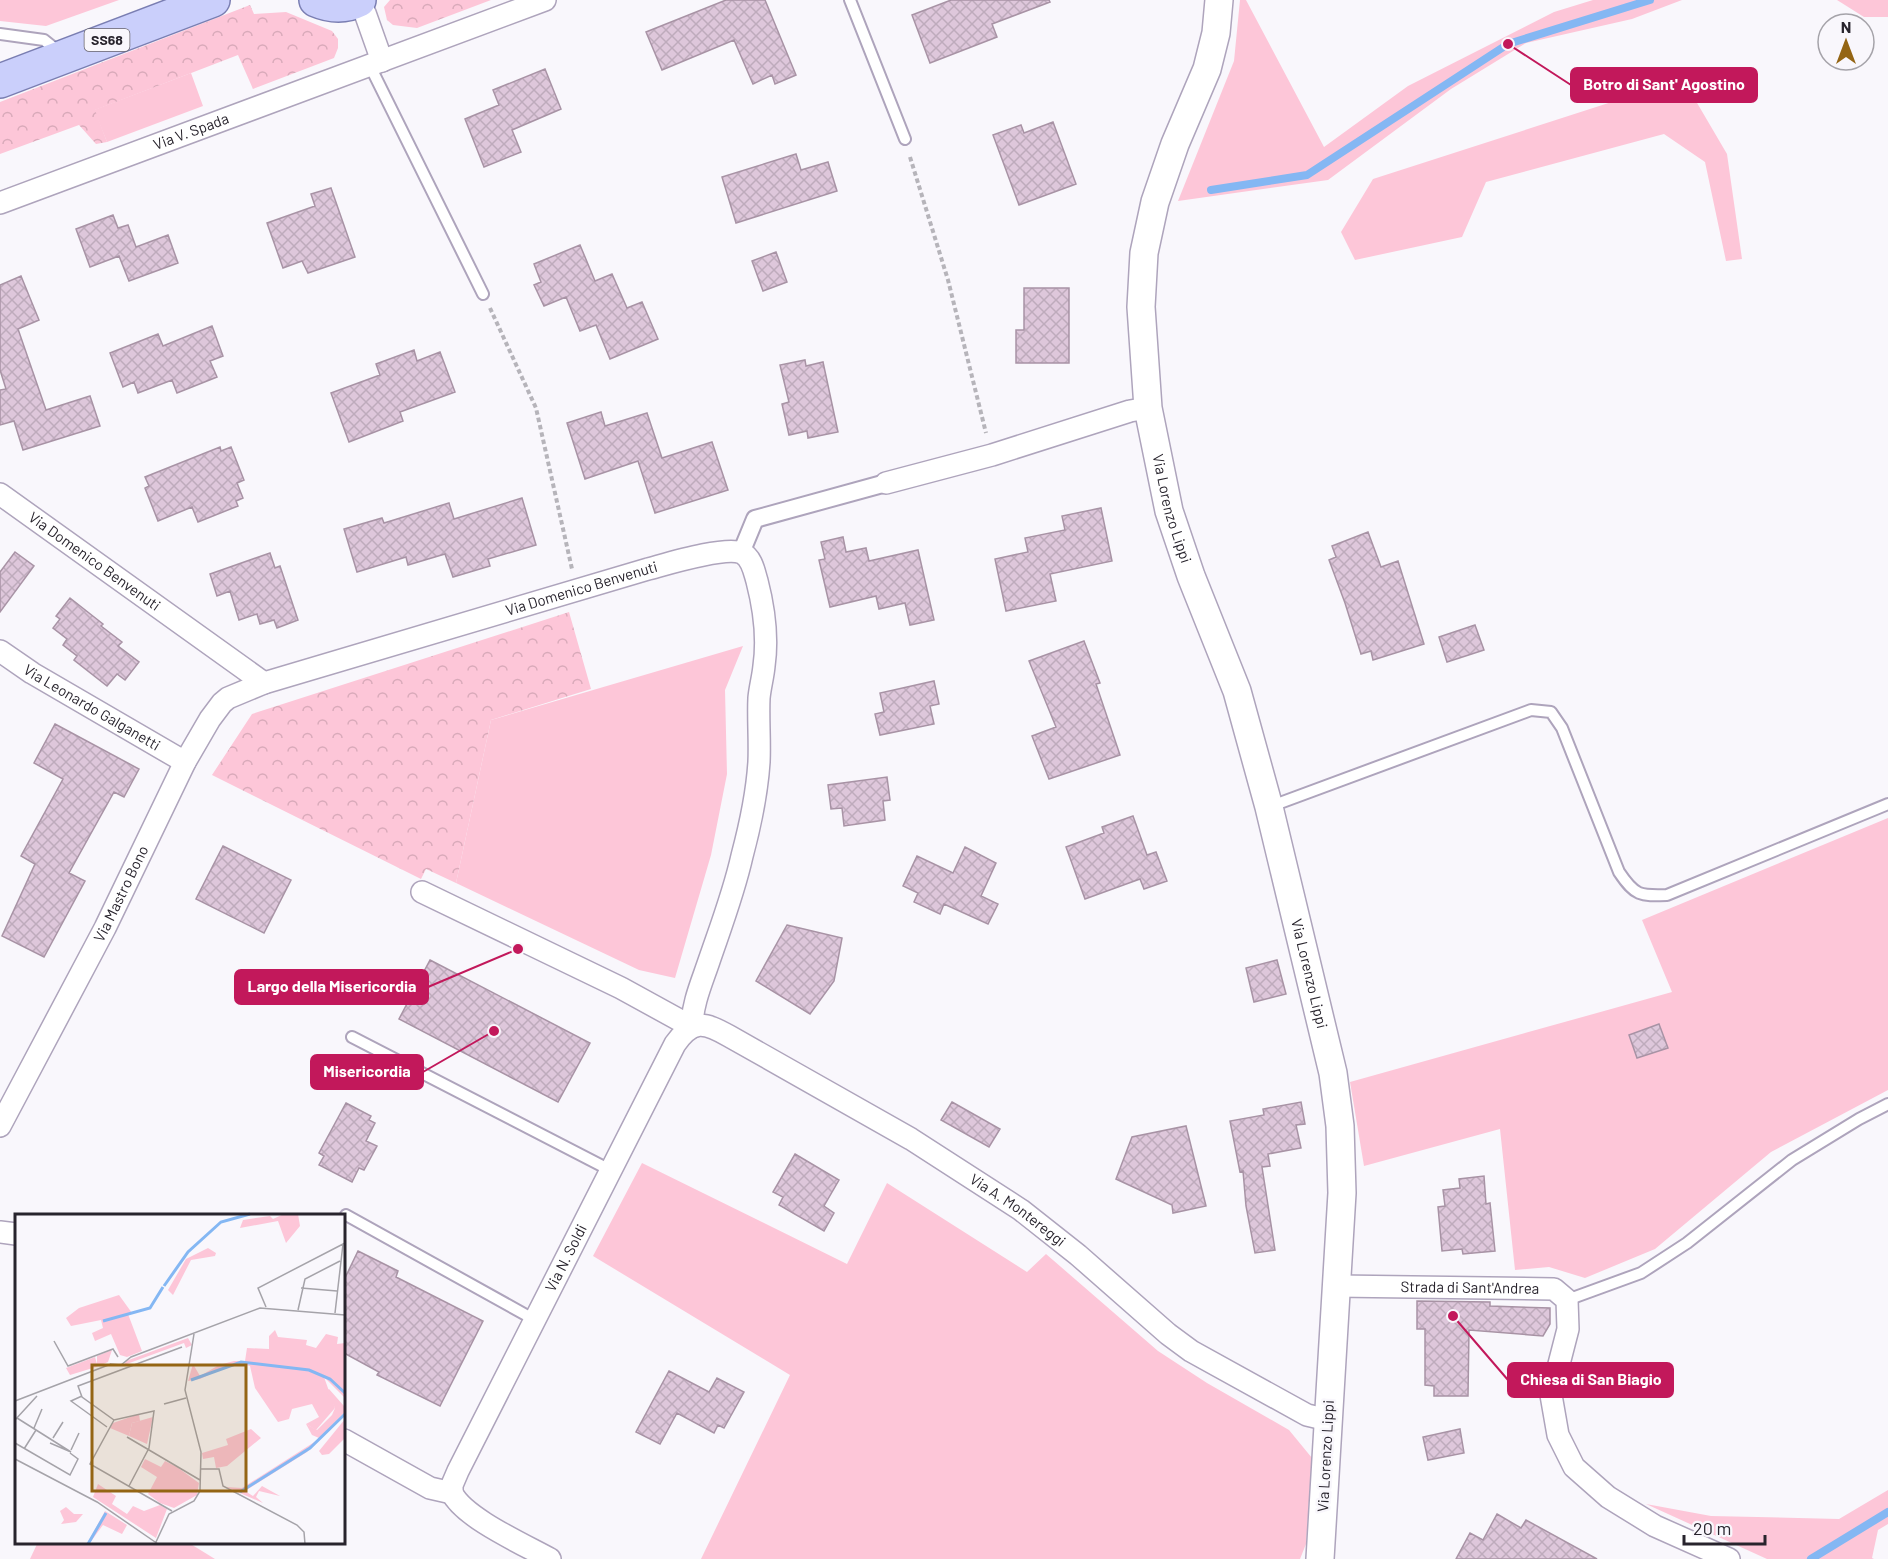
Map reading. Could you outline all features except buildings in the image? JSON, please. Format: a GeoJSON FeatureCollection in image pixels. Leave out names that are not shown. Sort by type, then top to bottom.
{"type":"FeatureCollection","features":[{"type":"Feature","properties":{"kind":"main road","name":"SS68"},"geometry":{"type":"LineString","coordinates":[[0,81],[213,0]]}},
{"type":"Feature","properties":{"kind":"main road"},"geometry":{"type":"LineString","coordinates":[[316,0],[332,5],[344,5],[357,1]]}},
{"type":"Feature","properties":{"kind":"street","name":"Via V. Spada"},"geometry":{"type":"LineString","coordinates":[[0,203],[545,0]]}},
{"type":"Feature","properties":{"kind":"street","name":"Via Lorenzo Lippi"},"geometry":{"type":"LineString","coordinates":[[1219,0],[1216,33],[1208,69],[1175,144],[1155,202],[1144,253],[1141,307],[1148,408],[1169,511],[1191,576],[1237,691],[1269,807],[1332,1073],[1340,1126],[1342,1193],[1320,1559]]}},
{"type":"Feature","properties":{"kind":"street"},"geometry":{"type":"LineString","coordinates":[[357,1],[365,13],[376,64]]}},
{"type":"Feature","properties":{"kind":"street"},"geometry":{"type":"LineString","coordinates":[[422,892],[621,988],[692,1027],[698,993],[729,904],[742,857],[757,775],[759,700],[765,655],[764,616],[763,603],[752,566],[741,553],[755,519],[992,455],[1130,411],[1148,408]]}},
{"type":"Feature","properties":{"kind":"street","name":"Via Domenico Benvenuti"},"geometry":{"type":"LineString","coordinates":[[0,494],[264,683],[576,589],[704,555],[741,553]]}},
{"type":"Feature","properties":{"kind":"street","name":"Via Leonardo Galganetti"},"geometry":{"type":"LineString","coordinates":[[0,651],[32,673],[185,762]]}},
{"type":"Feature","properties":{"kind":"street","name":"Via Mastro Bono"},"geometry":{"type":"LineString","coordinates":[[0,1126],[105,928],[185,762],[210,719],[222,703],[236,693],[264,683]]}},
{"type":"Feature","properties":{"kind":"street","name":"Via A. Montereggi"},"geometry":{"type":"LineString","coordinates":[[692,1027],[701,1025],[719,1030],[834,1093],[935,1153],[1036,1221],[1179,1343],[1307,1415],[1328,1420]]}},
{"type":"Feature","properties":{"kind":"street","name":"Via N. Soldi"},"geometry":{"type":"LineString","coordinates":[[452,1493],[452,1485],[458,1471],[610,1170],[675,1044],[692,1027]]}},
{"type":"Feature","properties":{"kind":"street"},"geometry":{"type":"LineString","coordinates":[[0,1232],[15,1234]]}},
{"type":"Feature","properties":{"kind":"street","name":"Strada di Sant'Andrea"},"geometry":{"type":"LineString","coordinates":[[1336,1286],[1554,1289],[1567,1300]]}},
{"type":"Feature","properties":{"kind":"street"},"geometry":{"type":"LineString","coordinates":[[1567,1300],[1568,1329],[1551,1395],[1558,1435],[1574,1467],[1608,1497],[1655,1526],[1729,1559]]}},
{"type":"Feature","properties":{"kind":"street"},"geometry":{"type":"LineString","coordinates":[[345,1441],[430,1488],[452,1493],[458,1503],[473,1515],[550,1559]]}},
{"type":"Feature","properties":{"kind":"lane"},"geometry":{"type":"LineString","coordinates":[[850,0],[905,139]]}},
{"type":"Feature","properties":{"kind":"lane"},"geometry":{"type":"LineString","coordinates":[[0,34],[44,40],[64,57]]}},
{"type":"Feature","properties":{"kind":"lane"},"geometry":{"type":"LineString","coordinates":[[376,64],[483,294]]}},
{"type":"Feature","properties":{"kind":"lane"},"geometry":{"type":"LineString","coordinates":[[1269,807],[1531,710],[1551,712],[1562,728],[1619,872],[1628,885],[1642,896],[1667,895],[1888,804]]}},
{"type":"Feature","properties":{"kind":"lane"},"geometry":{"type":"LineString","coordinates":[[352,1037],[610,1170]]}},
{"type":"Feature","properties":{"kind":"lane"},"geometry":{"type":"LineString","coordinates":[[1567,1300],[1641,1273],[1687,1243],[1792,1160],[1888,1104]]}},
{"type":"Feature","properties":{"kind":"lane"},"geometry":{"type":"LineString","coordinates":[[346,1215],[535,1320]]}},
{"type":"Feature","properties":{"kind":"path"},"geometry":{"type":"LineString","coordinates":[[905,139],[948,279],[992,455]]}},
{"type":"Feature","properties":{"kind":"path"},"geometry":{"type":"LineString","coordinates":[[483,294],[536,408],[576,589]]}},
{"type":"Feature","properties":{"kind":"green space"},"geometry":{"type":"Polygon","coordinates":[[[0,0],[119,0],[46,26],[0,21],[0,0]]]}},
{"type":"Feature","properties":{"kind":"green space"},"geometry":{"type":"Polygon","coordinates":[[[390,0],[491,0],[417,28],[393,25],[387,20],[384,7],[390,0]]]}},
{"type":"Feature","properties":{"kind":"green space"},"geometry":{"type":"Polygon","coordinates":[[[1240,0],[1246,0],[1324,147],[1408,86],[1554,12],[1593,0],[1682,0],[1632,19],[1526,43],[1451,89],[1328,180],[1178,201],[1234,61],[1240,0]]]}},
{"type":"Feature","properties":{"kind":"green space"},"geometry":{"type":"Polygon","coordinates":[[[1837,0],[1888,0],[1888,17],[1876,17],[1876,12],[1856,12],[1837,0]]]}},
{"type":"Feature","properties":{"kind":"green space"},"geometry":{"type":"Polygon","coordinates":[[[250,5],[254,14],[286,12],[332,31],[338,39],[338,48],[334,58],[253,89],[238,55],[95,110],[107,142],[96,144],[79,125],[0,154],[0,102],[250,5]]]}},
{"type":"Feature","properties":{"kind":"green space"},"geometry":{"type":"Polygon","coordinates":[[[191,73],[203,106],[107,142],[94,110],[191,73]]]}},
{"type":"Feature","properties":{"kind":"green space"},"geometry":{"type":"Polygon","coordinates":[[[1683,79],[1727,154],[1742,259],[1726,261],[1705,162],[1664,134],[1486,182],[1462,237],[1355,260],[1341,232],[1373,179],[1683,79]]]}},
{"type":"Feature","properties":{"kind":"green space"},"geometry":{"type":"Polygon","coordinates":[[[569,612],[591,689],[491,720],[456,883],[426,869],[421,879],[212,775],[252,714],[569,612]]]}},
{"type":"Feature","properties":{"kind":"green space"},"geometry":{"type":"Polygon","coordinates":[[[743,646],[725,690],[727,774],[711,855],[675,978],[639,970],[456,883],[491,720],[743,646]]]}},
{"type":"Feature","properties":{"kind":"green space"},"geometry":{"type":"Polygon","coordinates":[[[1888,818],[1888,1090],[1771,1152],[1655,1249],[1585,1278],[1549,1267],[1515,1270],[1500,1129],[1364,1166],[1350,1082],[1672,992],[1642,920],[1888,818]]]}},
{"type":"Feature","properties":{"kind":"green space"},"geometry":{"type":"Polygon","coordinates":[[[642,1163],[847,1264],[887,1183],[1027,1272],[1046,1254],[1158,1351],[1207,1383],[1289,1430],[1312,1458],[1306,1544],[1300,1559],[701,1559],[790,1375],[593,1256],[642,1163]]]}},
{"type":"Feature","properties":{"kind":"green space"},"geometry":{"type":"Polygon","coordinates":[[[1888,1490],[1888,1524],[1878,1530],[1872,1558],[1874,1559],[1767,1559],[1646,1504],[1711,1516],[1839,1519],[1888,1490]]]}},
{"type":"Feature","properties":{"kind":"green space"},"geometry":{"type":"Polygon","coordinates":[[[37,1544],[191,1544],[215,1559],[30,1559],[37,1544]]]}},
{"type":"Feature","properties":{"kind":"waterway"},"geometry":{"type":"LineString","coordinates":[[1211,190],[1307,175],[1508,44],[1650,0]]}},
{"type":"Feature","properties":{"kind":"waterway"},"geometry":{"type":"LineString","coordinates":[[1811,1559],[1888,1512]]}},
{"type":"Feature","properties":{"kind":"place","name":"Botro di Sant' Agostino"},"geometry":{"type":"Point","coordinates":[1508,44]}},
{"type":"Feature","properties":{"kind":"place","name":"Largo della Misericordia"},"geometry":{"type":"Point","coordinates":[518,949]}},
{"type":"Feature","properties":{"kind":"place","name":"Misericordia"},"geometry":{"type":"Point","coordinates":[494,1031]}},
{"type":"Feature","properties":{"kind":"place","name":"Chiesa di San Biagio"},"geometry":{"type":"Point","coordinates":[1453,1316]}}]}
